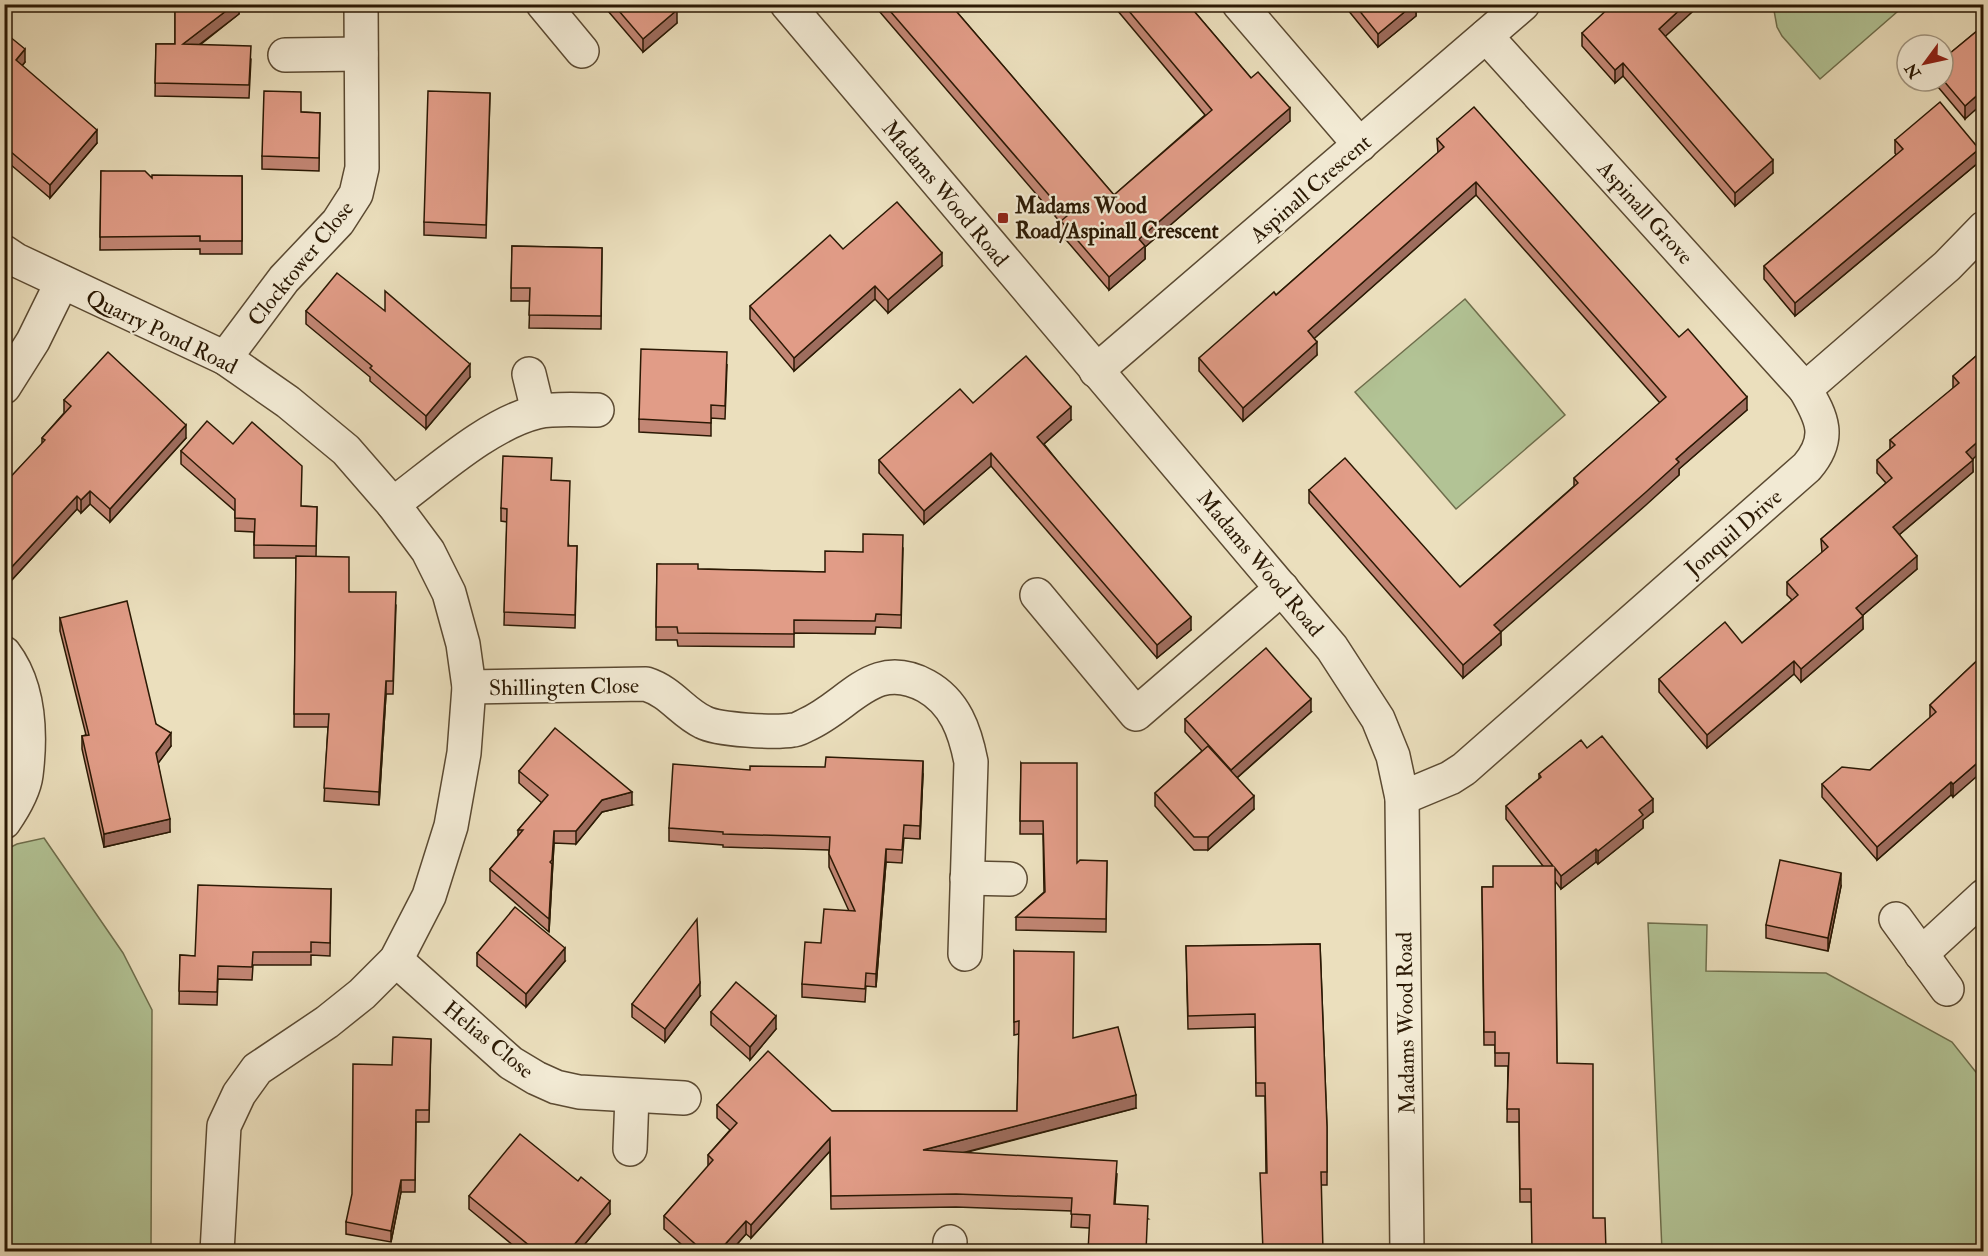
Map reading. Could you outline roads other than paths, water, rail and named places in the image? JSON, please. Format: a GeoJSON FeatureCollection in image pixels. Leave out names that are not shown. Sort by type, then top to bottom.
{"type":"FeatureCollection","features":[{"type":"Feature","properties":{"kind":"street","name":"Clocktower Close"},"geometry":{"type":"LineString","coordinates":[[225,358],[284,279],[338,222],[356,194],[362,168],[361,4]]}},
{"type":"Feature","properties":{"kind":"street"},"geometry":{"type":"LineString","coordinates":[[543,4],[582,51]]}},
{"type":"Feature","properties":{"kind":"street","name":"Madams Wood Road"},"geometry":{"type":"LineString","coordinates":[[787,4],[1332,648],[1378,719],[1393,756],[1402,798],[1407,1251]]}},
{"type":"Feature","properties":{"kind":"street"},"geometry":{"type":"LineString","coordinates":[[1239,4],[1360,145]]}},
{"type":"Feature","properties":{"kind":"street","name":"Aspinall Crescent"},"geometry":{"type":"LineString","coordinates":[[1096,371],[1523,4]]}},
{"type":"Feature","properties":{"kind":"street","name":"Aspinall Grove"},"geometry":{"type":"LineString","coordinates":[[1486,36],[1805,388]]}},
{"type":"Feature","properties":{"kind":"street"},"geometry":{"type":"LineString","coordinates":[[285,55],[361,54]]}},
{"type":"Feature","properties":{"kind":"street"},"geometry":{"type":"LineString","coordinates":[[1805,388],[1947,266],[1983,228]]}},
{"type":"Feature","properties":{"kind":"street","name":"Quarry Pond Road"},"geometry":{"type":"LineString","coordinates":[[4,252],[16,260],[225,358],[288,402],[346,450],[393,504],[428,551],[449,593],[463,644],[469,687],[464,753],[451,826],[429,896],[396,960],[362,994],[327,1022],[257,1069],[239,1094],[224,1126],[217,1251]]}},
{"type":"Feature","properties":{"kind":"street"},"geometry":{"type":"LineString","coordinates":[[4,387],[33,341],[62,282]]}},
{"type":"Feature","properties":{"kind":"street"},"geometry":{"type":"LineString","coordinates":[[529,374],[538,411]]}},
{"type":"Feature","properties":{"kind":"street","name":"Jonquil Drive"},"geometry":{"type":"LineString","coordinates":[[1402,798],[1450,778],[1464,769],[1807,467],[1817,455],[1822,437],[1820,414],[1805,388]]}},
{"type":"Feature","properties":{"kind":"street"},"geometry":{"type":"LineString","coordinates":[[393,504],[483,438],[511,422],[538,411],[597,410]]}},
{"type":"Feature","properties":{"kind":"street"},"geometry":{"type":"LineString","coordinates":[[1037,595],[1136,714],[1282,588]]}},
{"type":"Feature","properties":{"kind":"street"},"geometry":{"type":"LineString","coordinates":[[4,653],[24,692],[28,725],[26,777],[12,811],[4,822]]}},
{"type":"Feature","properties":{"kind":"street","name":"Shillingten Close"},"geometry":{"type":"LineString","coordinates":[[469,687],[646,684],[660,688],[703,722],[732,730],[794,730],[819,719],[865,685],[889,676],[912,678],[933,690],[955,712],[966,736],[971,762],[965,954]]}},
{"type":"Feature","properties":{"kind":"street"},"geometry":{"type":"LineString","coordinates":[[967,878],[1010,879]]}},
{"type":"Feature","properties":{"kind":"street"},"geometry":{"type":"LineString","coordinates":[[1921,954],[1983,896]]}},
{"type":"Feature","properties":{"kind":"street"},"geometry":{"type":"LineString","coordinates":[[1896,919],[1947,989]]}},
{"type":"Feature","properties":{"kind":"street","name":"Helias Close"},"geometry":{"type":"LineString","coordinates":[[396,960],[511,1063],[536,1078],[556,1087],[579,1092],[684,1098]]}},
{"type":"Feature","properties":{"kind":"street"},"geometry":{"type":"LineString","coordinates":[[630,1149],[632,1096]]}},
{"type":"Feature","properties":{"kind":"place","name":"Madams Wood Road/Aspinall Crescent"},"geometry":{"type":"Point","coordinates":[1003,218]}}]}
